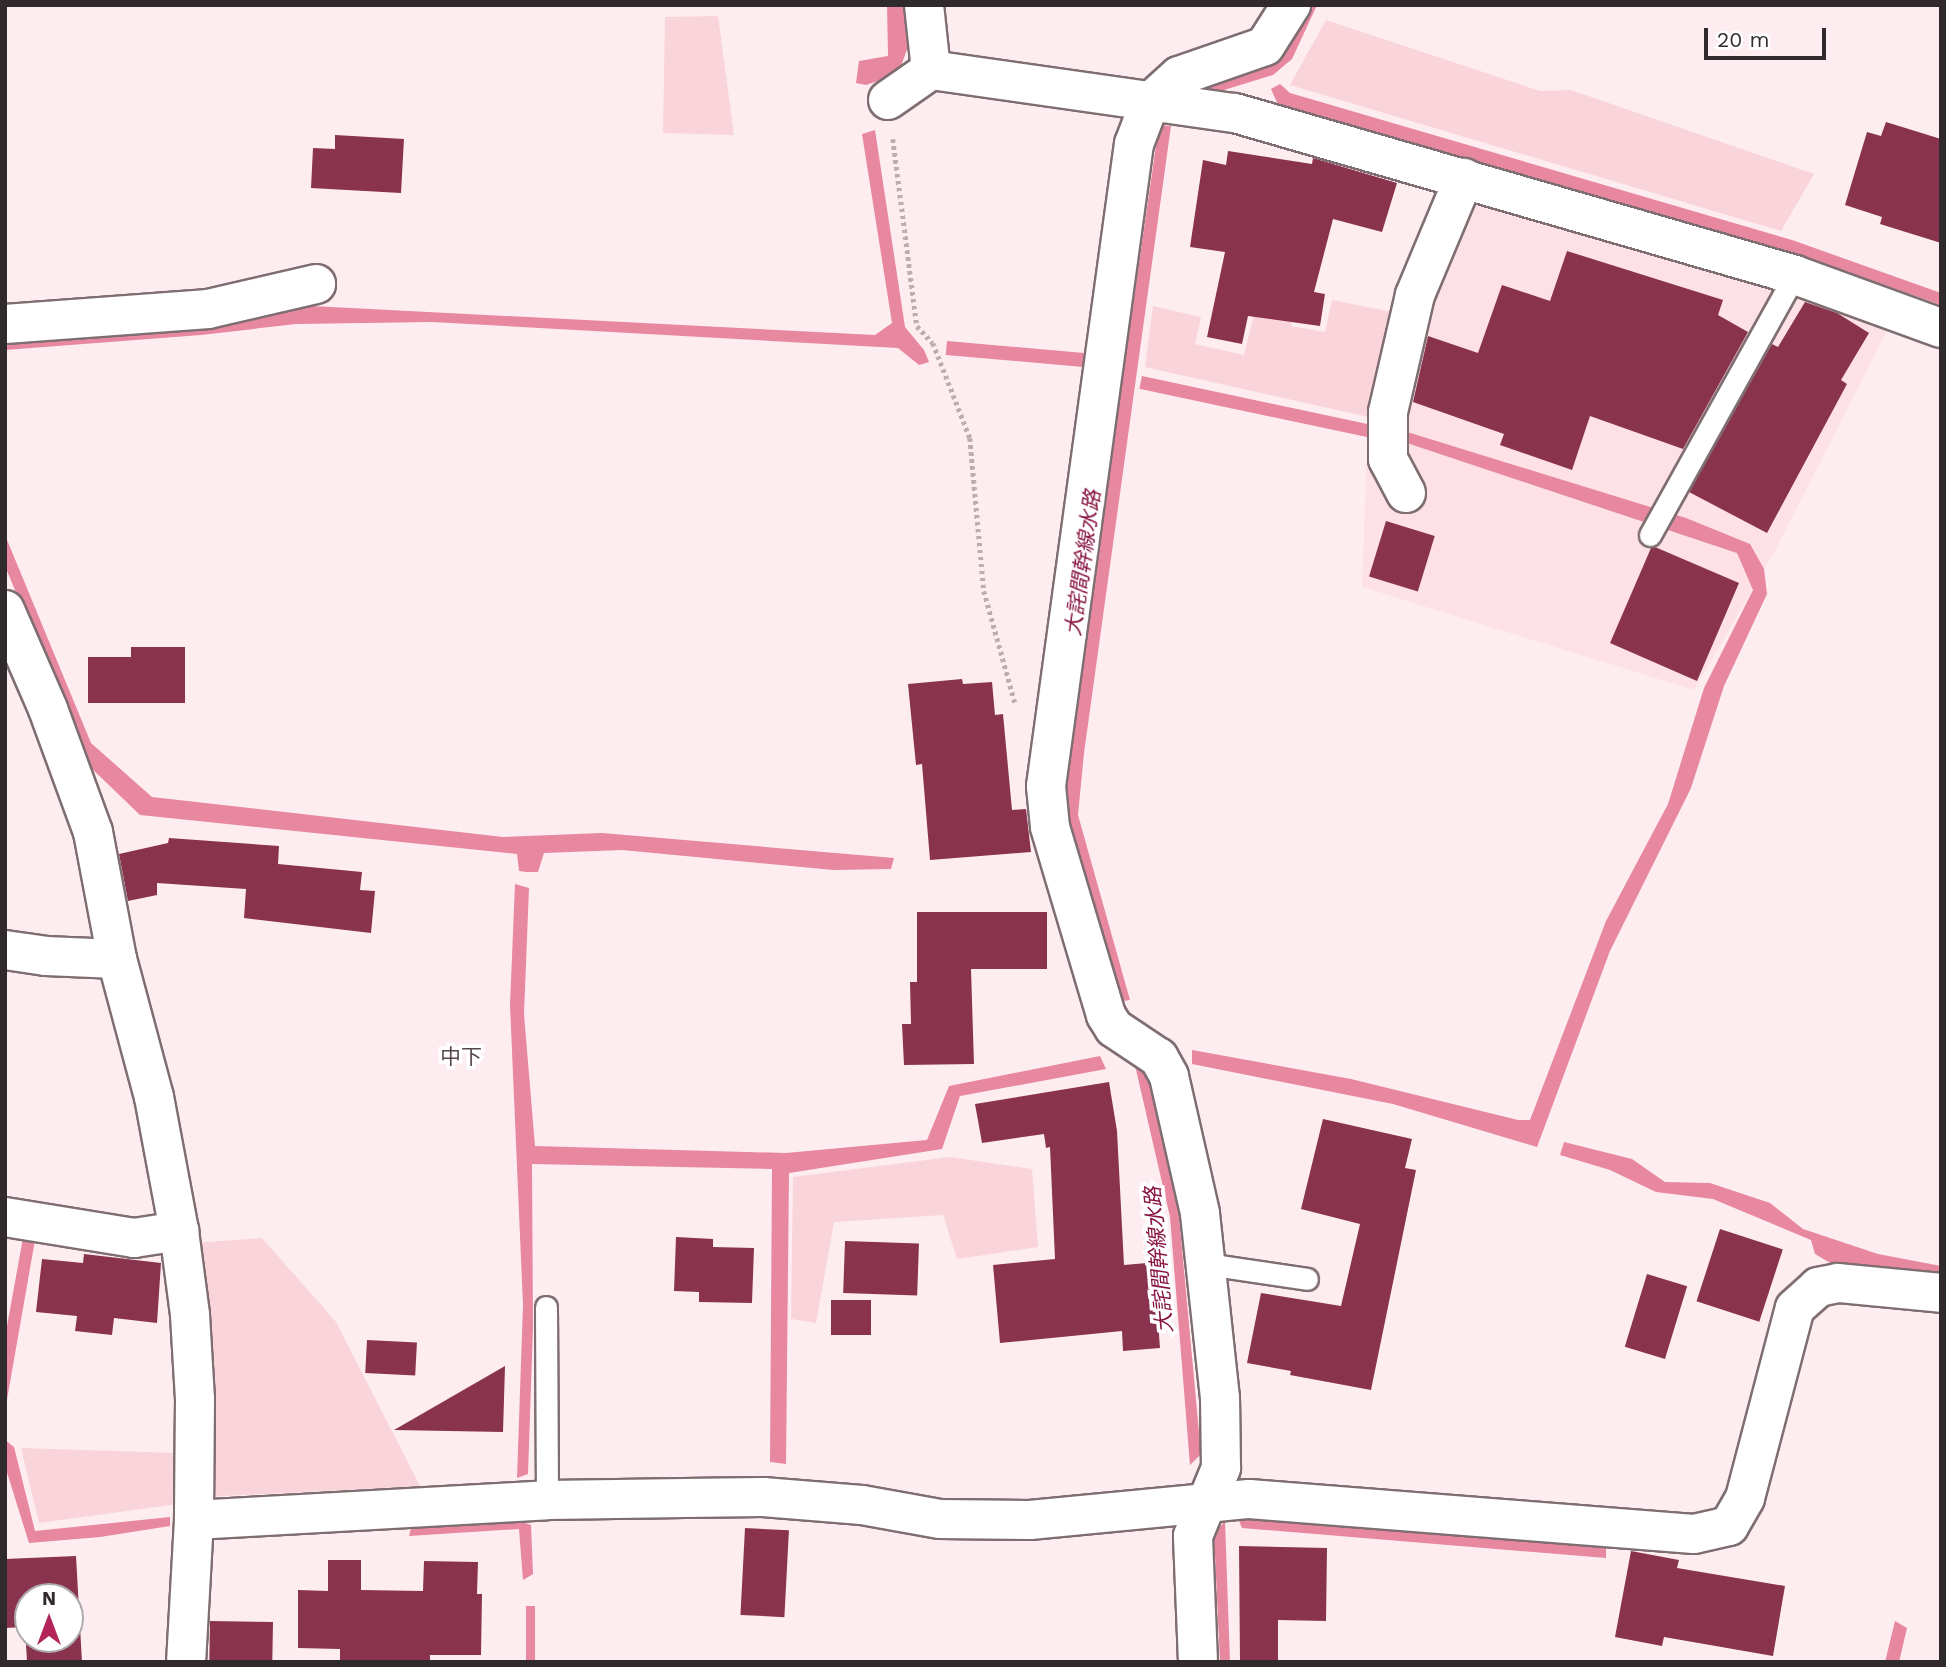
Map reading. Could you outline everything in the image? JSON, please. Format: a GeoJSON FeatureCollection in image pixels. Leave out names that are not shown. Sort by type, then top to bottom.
{"type":"FeatureCollection","features":[{"type":"Feature","properties":{"kind":"street"},"geometry":{"type":"LineString","coordinates":[[924,5],[930,70]]}},
{"type":"Feature","properties":{"kind":"street"},"geometry":{"type":"LineString","coordinates":[[1198,1662],[1194,1536],[1221,1468],[1220,1398],[1200,1213],[1169,1076],[1159,1058],[1114,1028],[1106,1016],[1050,827],[1046,786],[1134,144],[1150,102],[1178,76],[1265,46],[1291,5]]}},
{"type":"Feature","properties":{"kind":"street"},"geometry":{"type":"LineString","coordinates":[[888,100],[930,70],[1235,113],[1795,275],[1941,328]]}},
{"type":"Feature","properties":{"kind":"street"},"geometry":{"type":"LineString","coordinates":[[1406,493],[1388,459],[1388,412],[1415,295],[1464,178]]}},
{"type":"Feature","properties":{"kind":"street"},"geometry":{"type":"LineString","coordinates":[[5,324],[208,309],[316,284]]}},
{"type":"Feature","properties":{"kind":"street"},"geometry":{"type":"LineString","coordinates":[[5,610],[48,709],[93,832],[117,959],[154,1097],[179,1231],[190,1315],[195,1399],[194,1520],[187,1662]]}},
{"type":"Feature","properties":{"kind":"street"},"geometry":{"type":"LineString","coordinates":[[5,950],[46,956],[117,959]]}},
{"type":"Feature","properties":{"kind":"street"},"geometry":{"type":"LineString","coordinates":[[5,1217],[134,1238],[179,1231]]}},
{"type":"Feature","properties":{"kind":"street"},"geometry":{"type":"LineString","coordinates":[[194,1520],[547,1500],[763,1497],[862,1505],[940,1519],[1030,1520],[1249,1499],[1693,1534],[1729,1526],[1745,1498],[1795,1308],[1818,1287],[1838,1283],[1941,1293]]}},
{"type":"Feature","properties":{"kind":"lane"},"geometry":{"type":"LineString","coordinates":[[1650,535],[1795,275]]}},
{"type":"Feature","properties":{"kind":"lane"},"geometry":{"type":"LineString","coordinates":[[1206,1264],[1307,1279]]}},
{"type":"Feature","properties":{"kind":"lane"},"geometry":{"type":"LineString","coordinates":[[546,1307],[547,1500]]}},
{"type":"Feature","properties":{"kind":"path"},"geometry":{"type":"LineString","coordinates":[[888,100],[917,326],[933,343],[970,438],[984,591],[1018,712]]}},
{"type":"Feature","properties":{"kind":"shaded area"},"geometry":{"type":"Polygon","coordinates":[[[887,5],[906,5],[908,47],[898,74],[866,85],[856,83],[859,61],[888,56],[887,5]]]}},
{"type":"Feature","properties":{"kind":"shaded area"},"geometry":{"type":"Polygon","coordinates":[[[1301,5],[1317,5],[1292,59],[1273,75],[1211,94],[1210,83],[1301,5]]]}},
{"type":"Feature","properties":{"kind":"shaded area"},"geometry":{"type":"Polygon","coordinates":[[[718,16],[734,135],[663,133],[665,17],[718,16]]]}},
{"type":"Feature","properties":{"kind":"shaded area"},"geometry":{"type":"Polygon","coordinates":[[[1326,20],[1540,91],[1571,90],[1814,174],[1781,231],[1290,85],[1326,20]]]}},
{"type":"Feature","properties":{"kind":"shaded area"},"geometry":{"type":"Polygon","coordinates":[[[1280,84],[1290,93],[1792,240],[1941,293],[1941,305],[1788,251],[1279,107],[1271,89],[1280,84]]]}},
{"type":"Feature","properties":{"kind":"shaded area"},"geometry":{"type":"Polygon","coordinates":[[[1159,125],[1171,126],[1084,753],[1078,815],[1130,1000],[1117,1002],[1065,822],[1064,783],[1159,125]]]}},
{"type":"Feature","properties":{"kind":"shaded area"},"geometry":{"type":"Polygon","coordinates":[[[875,130],[905,327],[924,350],[929,362],[919,365],[898,348],[432,322],[296,324],[201,335],[5,350],[5,337],[293,305],[875,335],[892,323],[862,134],[875,130]]]}},
{"type":"Feature","properties":{"kind":"shaded area"},"geometry":{"type":"Polygon","coordinates":[[[1472,199],[1790,284],[1888,328],[1775,551],[1694,690],[1362,587],[1367,447],[1396,407],[1427,294],[1472,199]]]}},
{"type":"Feature","properties":{"kind":"shaded area"},"geometry":{"type":"Polygon","coordinates":[[[1265,271],[1300,281],[1291,326],[1325,332],[1332,300],[1397,313],[1373,418],[1145,367],[1153,306],[1201,317],[1195,344],[1244,355],[1265,271]]]}},
{"type":"Feature","properties":{"kind":"shaded area"},"geometry":{"type":"Polygon","coordinates":[[[947,341],[1084,353],[1083,367],[946,355],[947,341]]]}},
{"type":"Feature","properties":{"kind":"shaded area"},"geometry":{"type":"Polygon","coordinates":[[[1142,376],[1371,425],[1368,437],[1139,389],[1142,376]]]}},
{"type":"Feature","properties":{"kind":"shaded area"},"geometry":{"type":"Polygon","coordinates":[[[1404,431],[1686,518],[1750,544],[1764,569],[1767,594],[1724,686],[1691,788],[1610,951],[1537,1147],[1393,1104],[1192,1064],[1192,1050],[1351,1079],[1518,1120],[1530,1120],[1606,921],[1668,804],[1704,688],[1753,590],[1737,553],[1407,443],[1404,431]]]}},
{"type":"Feature","properties":{"kind":"shaded area"},"geometry":{"type":"Polygon","coordinates":[[[5,535],[91,743],[152,797],[503,837],[602,833],[894,858],[891,869],[833,870],[622,850],[544,853],[538,872],[526,872],[519,871],[517,854],[140,815],[88,765],[5,566],[5,535]]]}},
{"type":"Feature","properties":{"kind":"shaded area"},"geometry":{"type":"Polygon","coordinates":[[[515,884],[529,888],[524,1014],[535,1146],[786,1153],[927,1140],[949,1086],[1100,1056],[1106,1069],[960,1096],[942,1149],[789,1173],[786,1464],[770,1462],[772,1169],[532,1164],[533,1327],[528,1474],[517,1478],[523,1305],[510,1005],[515,884]]]}},
{"type":"Feature","properties":{"kind":"shaded area"},"geometry":{"type":"Polygon","coordinates":[[[1134,1061],[1146,1061],[1174,1162],[1201,1454],[1190,1465],[1170,1217],[1134,1061]]]}},
{"type":"Feature","properties":{"kind":"shaded area"},"geometry":{"type":"Polygon","coordinates":[[[1564,1142],[1632,1159],[1665,1182],[1710,1183],[1770,1203],[1803,1229],[1878,1254],[1941,1266],[1941,1276],[1832,1264],[1815,1254],[1811,1240],[1713,1199],[1656,1192],[1610,1170],[1560,1155],[1564,1142]]]}},
{"type":"Feature","properties":{"kind":"shaded area"},"geometry":{"type":"Polygon","coordinates":[[[950,1157],[1032,1169],[1038,1247],[957,1259],[943,1215],[834,1222],[816,1323],[791,1319],[793,1177],[950,1157]]]}},
{"type":"Feature","properties":{"kind":"shaded area"},"geometry":{"type":"Polygon","coordinates":[[[23,1238],[35,1240],[5,1411],[5,1337],[23,1238]]]}},
{"type":"Feature","properties":{"kind":"shaded area"},"geometry":{"type":"Polygon","coordinates":[[[262,1238],[336,1322],[420,1486],[204,1497],[211,1330],[193,1243],[262,1238]]]}},
{"type":"Feature","properties":{"kind":"shaded area"},"geometry":{"type":"Polygon","coordinates":[[[5,1440],[14,1447],[35,1531],[170,1517],[170,1526],[100,1537],[29,1543],[5,1466],[5,1440]]]}},
{"type":"Feature","properties":{"kind":"shaded area"},"geometry":{"type":"Polygon","coordinates":[[[21,1448],[178,1453],[178,1504],[39,1523],[21,1448]]]}},
{"type":"Feature","properties":{"kind":"shaded area"},"geometry":{"type":"Polygon","coordinates":[[[1237,1516],[1606,1542],[1606,1558],[1242,1528],[1237,1516]]]}},
{"type":"Feature","properties":{"kind":"shaded area"},"geometry":{"type":"Polygon","coordinates":[[[519,1521],[531,1525],[533,1574],[523,1580],[519,1529],[409,1536],[411,1528],[519,1521]]]}},
{"type":"Feature","properties":{"kind":"shaded area"},"geometry":{"type":"Polygon","coordinates":[[[1225,1521],[1230,1662],[1220,1662],[1214,1534],[1225,1521]]]}},
{"type":"Feature","properties":{"kind":"shaded area"},"geometry":{"type":"Polygon","coordinates":[[[526,1606],[535,1606],[535,1662],[526,1662],[526,1606]]]}},
{"type":"Feature","properties":{"kind":"shaded area"},"geometry":{"type":"Polygon","coordinates":[[[1895,1621],[1907,1628],[1899,1662],[1885,1662],[1895,1621]]]}},
{"type":"Feature","properties":{"kind":"building"},"geometry":{"type":"Polygon","coordinates":[[[1886,122],[1941,139],[1941,243],[1880,224],[1882,217],[1845,205],[1867,132],[1881,136],[1886,122]]]}},
{"type":"Feature","properties":{"kind":"building"},"geometry":{"type":"Polygon","coordinates":[[[335,135],[404,139],[401,193],[311,188],[313,148],[335,149],[335,135]]]}},
{"type":"Feature","properties":{"kind":"building"},"geometry":{"type":"Polygon","coordinates":[[[1228,151],[1312,164],[1313,158],[1397,183],[1382,232],[1333,219],[1314,292],[1325,294],[1320,326],[1248,316],[1242,344],[1207,337],[1225,252],[1190,247],[1203,160],[1226,165],[1228,151]]]}},
{"type":"Feature","properties":{"kind":"building"},"geometry":{"type":"Polygon","coordinates":[[[1567,251],[1723,300],[1718,315],[1748,332],[1683,449],[1590,416],[1572,470],[1500,445],[1504,434],[1413,402],[1428,336],[1478,353],[1502,285],[1550,301],[1567,251]]]}},
{"type":"Feature","properties":{"kind":"building"},"geometry":{"type":"Polygon","coordinates":[[[1805,302],[1837,313],[1869,333],[1841,380],[1847,384],[1767,533],[1689,492],[1772,344],[1778,347],[1805,302]]]}},
{"type":"Feature","properties":{"kind":"building"},"geometry":{"type":"Polygon","coordinates":[[[1386,521],[1435,536],[1418,591],[1369,576],[1386,521]]]}},
{"type":"Feature","properties":{"kind":"building"},"geometry":{"type":"Polygon","coordinates":[[[1655,547],[1739,583],[1697,681],[1610,643],[1651,548],[1655,547]]]}},
{"type":"Feature","properties":{"kind":"building"},"geometry":{"type":"Polygon","coordinates":[[[131,647],[185,647],[185,703],[88,703],[88,657],[131,657],[131,647]]]}},
{"type":"Feature","properties":{"kind":"building"},"geometry":{"type":"Polygon","coordinates":[[[962,679],[963,684],[992,682],[995,715],[1003,714],[1012,810],[1026,809],[1031,852],[930,860],[922,764],[916,765],[908,684],[962,679]]]}},
{"type":"Feature","properties":{"kind":"building"},"geometry":{"type":"Polygon","coordinates":[[[169,838],[279,846],[278,864],[362,872],[360,890],[375,891],[371,933],[244,918],[246,889],[157,883],[157,895],[128,901],[119,854],[168,843],[169,838]]]}},
{"type":"Feature","properties":{"kind":"building"},"geometry":{"type":"Polygon","coordinates":[[[917,912],[1047,912],[1047,969],[971,969],[974,1064],[904,1065],[902,1024],[911,1024],[910,982],[917,982],[917,912]]]}},
{"type":"Feature","properties":{"kind":"building"},"geometry":{"type":"Polygon","coordinates":[[[1109,1082],[1117,1131],[1124,1265],[1147,1263],[1151,1308],[1157,1308],[1160,1348],[1123,1351],[1122,1331],[1000,1343],[993,1265],[1055,1259],[1050,1147],[1046,1148],[1044,1134],[982,1143],[975,1104],[1109,1082]]]}},
{"type":"Feature","properties":{"kind":"building"},"geometry":{"type":"Polygon","coordinates":[[[1323,1119],[1412,1139],[1405,1168],[1416,1170],[1371,1390],[1290,1375],[1291,1371],[1247,1363],[1261,1293],[1341,1306],[1360,1224],[1301,1209],[1323,1119]]]}},
{"type":"Feature","properties":{"kind":"building"},"geometry":{"type":"Polygon","coordinates":[[[1720,1229],[1783,1249],[1759,1322],[1697,1301],[1720,1229]]]}},
{"type":"Feature","properties":{"kind":"building"},"geometry":{"type":"Polygon","coordinates":[[[676,1237],[713,1239],[713,1247],[754,1248],[752,1303],[699,1302],[699,1292],[674,1291],[676,1237]]]}},
{"type":"Feature","properties":{"kind":"building"},"geometry":{"type":"Polygon","coordinates":[[[845,1241],[919,1244],[917,1296],[843,1293],[845,1241]]]}},
{"type":"Feature","properties":{"kind":"building"},"geometry":{"type":"Polygon","coordinates":[[[84,1254],[161,1263],[157,1323],[114,1318],[112,1335],[75,1331],[77,1316],[36,1312],[42,1259],[83,1263],[84,1254]]]}},
{"type":"Feature","properties":{"kind":"building"},"geometry":{"type":"Polygon","coordinates":[[[1647,1274],[1687,1286],[1665,1359],[1625,1347],[1647,1274]]]}},
{"type":"Feature","properties":{"kind":"building"},"geometry":{"type":"Polygon","coordinates":[[[831,1300],[871,1300],[871,1335],[831,1335],[831,1300]]]}},
{"type":"Feature","properties":{"kind":"building"},"geometry":{"type":"Polygon","coordinates":[[[367,1340],[417,1343],[415,1376],[365,1373],[367,1340]]]}},
{"type":"Feature","properties":{"kind":"building"},"geometry":{"type":"Polygon","coordinates":[[[505,1366],[503,1432],[394,1430],[505,1366]]]}},
{"type":"Feature","properties":{"kind":"building"},"geometry":{"type":"Polygon","coordinates":[[[745,1528],[789,1530],[784,1617],[740,1615],[745,1528]]]}},
{"type":"Feature","properties":{"kind":"building"},"geometry":{"type":"Polygon","coordinates":[[[1239,1546],[1327,1548],[1326,1621],[1278,1620],[1278,1662],[1240,1662],[1239,1546]]]}},
{"type":"Feature","properties":{"kind":"building"},"geometry":{"type":"Polygon","coordinates":[[[1631,1551],[1679,1560],[1677,1568],[1785,1586],[1773,1656],[1664,1637],[1662,1646],[1615,1637],[1631,1551]]]}},
{"type":"Feature","properties":{"kind":"building"},"geometry":{"type":"Polygon","coordinates":[[[76,1556],[78,1583],[14,1583],[14,1628],[5,1628],[5,1559],[76,1556]]]}},
{"type":"Feature","properties":{"kind":"building"},"geometry":{"type":"Polygon","coordinates":[[[328,1560],[361,1560],[361,1590],[423,1591],[424,1561],[478,1562],[477,1594],[482,1594],[481,1655],[430,1655],[430,1662],[340,1662],[340,1649],[298,1648],[298,1590],[328,1591],[328,1560]]]}},
{"type":"Feature","properties":{"kind":"building"},"geometry":{"type":"Polygon","coordinates":[[[210,1621],[273,1622],[272,1662],[209,1662],[210,1621]]]}},
{"type":"Feature","properties":{"kind":"building"},"geometry":{"type":"Polygon","coordinates":[[[26,1653],[81,1653],[82,1662],[27,1662],[26,1653]]]}},
{"type":"Feature","properties":{"kind":"district","name":"中下"},"geometry":{"type":"Point","coordinates":[461,1057]}},
{"type":"Feature","properties":{"kind":"water label","name":"大詫間幹線水路"},"geometry":{"type":"Point","coordinates":[1083,563]}},
{"type":"Feature","properties":{"kind":"water label","name":"大詫間幹線水路"},"geometry":{"type":"Point","coordinates":[1159,1260]}}]}
